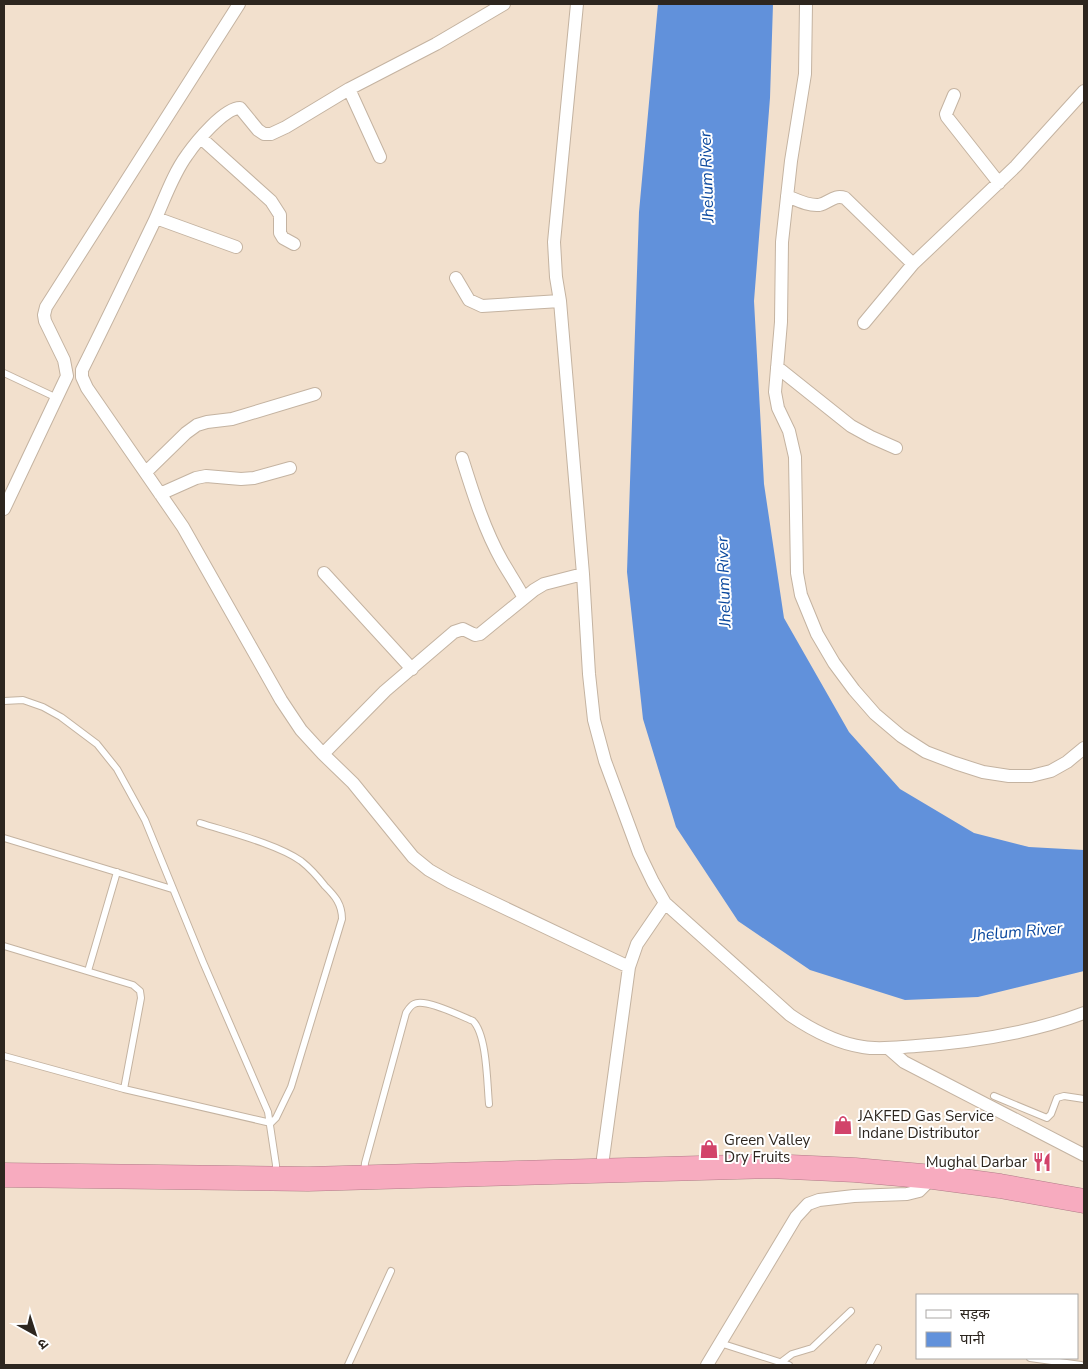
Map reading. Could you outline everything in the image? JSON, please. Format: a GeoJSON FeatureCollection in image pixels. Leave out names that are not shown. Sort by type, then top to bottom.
{"type":"FeatureCollection","features":[{"type":"Feature","properties":{"kind":"highway"},"geometry":{"type":"LineString","coordinates":[[364,1170],[603,1158],[784,1154],[853,1156],[1084,1201]]}},
{"type":"Feature","properties":{"kind":"highway"},"geometry":{"type":"LineString","coordinates":[[4,1161],[276,1172]]}},
{"type":"Feature","properties":{"kind":"highway"},"geometry":{"type":"LineString","coordinates":[[4,1175],[769,1166],[936,1171],[1084,1187]]}},
{"type":"Feature","properties":{"kind":"street"},"geometry":{"type":"LineString","coordinates":[[4,509],[65,382],[66,370],[64,360],[45,321],[46,307],[239,4]]}},
{"type":"Feature","properties":{"kind":"street"},"geometry":{"type":"LineString","coordinates":[[504,4],[436,44],[349,89],[272,134],[264,134],[258,130],[242,110],[237,107],[214,123],[186,156],[174,177],[82,370],[82,376],[87,388],[183,527],[281,700],[301,730],[322,754],[353,783],[400,843],[429,870],[629,967]]}},
{"type":"Feature","properties":{"kind":"street"},"geometry":{"type":"LineString","coordinates":[[577,4],[554,242],[583,574],[589,674],[594,720],[605,761],[639,853],[653,882],[665,902],[790,1015],[812,1029],[847,1043],[863,1047],[888,1048],[944,1044],[1009,1034],[1084,1013]]}},
{"type":"Feature","properties":{"kind":"street"},"geometry":{"type":"LineString","coordinates":[[806,4],[805,74],[782,242],[781,322],[776,400],[780,414],[789,431],[795,457],[798,583],[817,634],[834,663],[875,714],[901,736],[926,752],[983,772],[1009,776],[1031,776],[1050,771],[1067,762],[1084,748]]}},
{"type":"Feature","properties":{"kind":"street"},"geometry":{"type":"LineString","coordinates":[[349,89],[380,157]]}},
{"type":"Feature","properties":{"kind":"street"},"geometry":{"type":"LineString","coordinates":[[864,323],[913,264],[998,183],[1053,127],[1084,91]]}},
{"type":"Feature","properties":{"kind":"street"},"geometry":{"type":"LineString","coordinates":[[954,95],[946,114],[947,117],[998,183]]}},
{"type":"Feature","properties":{"kind":"street"},"geometry":{"type":"LineString","coordinates":[[201,138],[271,201],[280,215],[280,233],[283,238],[294,244]]}},
{"type":"Feature","properties":{"kind":"street"},"geometry":{"type":"LineString","coordinates":[[787,196],[810,205],[822,204],[835,197],[845,198],[913,264]]}},
{"type":"Feature","properties":{"kind":"street"},"geometry":{"type":"LineString","coordinates":[[156,218],[236,247]]}},
{"type":"Feature","properties":{"kind":"street"},"geometry":{"type":"LineString","coordinates":[[456,278],[469,300],[482,306],[560,301]]}},
{"type":"Feature","properties":{"kind":"street"},"geometry":{"type":"LineString","coordinates":[[777,367],[851,426],[896,448]]}},
{"type":"Feature","properties":{"kind":"street"},"geometry":{"type":"LineString","coordinates":[[146,472],[186,433],[197,425],[207,422],[232,420],[316,394]]}},
{"type":"Feature","properties":{"kind":"street"},"geometry":{"type":"LineString","coordinates":[[462,458],[487,529],[501,560],[524,598]]}},
{"type":"Feature","properties":{"kind":"street"},"geometry":{"type":"LineString","coordinates":[[160,494],[196,478],[206,476],[240,479],[254,478],[290,468]]}},
{"type":"Feature","properties":{"kind":"street"},"geometry":{"type":"LineString","coordinates":[[324,573],[412,669]]}},
{"type":"Feature","properties":{"kind":"street"},"geometry":{"type":"LineString","coordinates":[[322,754],[385,692],[454,632],[463,629],[475,635],[480,634],[544,584],[583,574]]}},
{"type":"Feature","properties":{"kind":"street"},"geometry":{"type":"LineString","coordinates":[[603,1158],[629,967],[636,944],[665,902]]}},
{"type":"Feature","properties":{"kind":"street"},"geometry":{"type":"LineString","coordinates":[[888,1048],[904,1062],[1084,1155]]}},
{"type":"Feature","properties":{"kind":"street"},"geometry":{"type":"LineString","coordinates":[[707,1365],[796,1218],[808,1204],[819,1200],[854,1196],[908,1194],[919,1191],[936,1171]]}},
{"type":"Feature","properties":{"kind":"lane"},"geometry":{"type":"LineString","coordinates":[[4,373],[57,398]]}},
{"type":"Feature","properties":{"kind":"lane"},"geometry":{"type":"LineString","coordinates":[[4,701],[22,700],[61,716],[97,744],[117,769],[145,820],[172,888],[268,1112],[271,1123],[276,1172]]}},
{"type":"Feature","properties":{"kind":"lane"},"geometry":{"type":"LineString","coordinates":[[200,823],[278,849],[300,861],[336,898],[340,905],[342,919],[291,1087],[276,1118],[271,1123]]}},
{"type":"Feature","properties":{"kind":"lane"},"geometry":{"type":"LineString","coordinates":[[4,838],[172,888]]}},
{"type":"Feature","properties":{"kind":"lane"},"geometry":{"type":"LineString","coordinates":[[88,971],[117,872]]}},
{"type":"Feature","properties":{"kind":"lane"},"geometry":{"type":"LineString","coordinates":[[4,946],[133,985],[140,991],[142,998],[124,1089]]}},
{"type":"Feature","properties":{"kind":"lane"},"geometry":{"type":"LineString","coordinates":[[364,1170],[406,1013],[414,1004],[420,1002],[430,1004],[473,1021],[477,1025],[482,1036],[489,1104]]}},
{"type":"Feature","properties":{"kind":"lane"},"geometry":{"type":"LineString","coordinates":[[4,1056],[124,1089],[271,1123]]}},
{"type":"Feature","properties":{"kind":"lane"},"geometry":{"type":"LineString","coordinates":[[994,1096],[1047,1118],[1051,1114],[1057,1098],[1064,1096],[1084,1099]]}},
{"type":"Feature","properties":{"kind":"lane"},"geometry":{"type":"LineString","coordinates":[[348,1365],[391,1271]]}},
{"type":"Feature","properties":{"kind":"lane"},"geometry":{"type":"LineString","coordinates":[[780,1363],[792,1354],[812,1348],[851,1312]]}},
{"type":"Feature","properties":{"kind":"lane"},"geometry":{"type":"LineString","coordinates":[[720,1343],[788,1365]]}},
{"type":"Feature","properties":{"kind":"lane"},"geometry":{"type":"LineString","coordinates":[[869,1365],[878,1348]]}},
{"type":"Feature","properties":{"kind":"lane"},"geometry":{"type":"LineString","coordinates":[[1037,1359],[1080,1365]]}},
{"type":"Feature","properties":{"kind":"water","name":"Jhelum River"},"geometry":{"type":"Polygon","coordinates":[[[658,4],[773,4],[770,98],[754,301],[764,484],[784,618],[849,732],[900,789],[974,833],[1029,847],[1084,850],[1084,971],[978,997],[905,1000],[810,970],[738,921],[676,827],[643,719],[627,572],[639,212],[658,4]]]}},
{"type":"Feature","properties":{"kind":"place","name":"JAKFED Gas Service Indane Distributor"},"geometry":{"type":"Point","coordinates":[843,1125]}},
{"type":"Feature","properties":{"kind":"place","name":"Green Valley Dry Fruits"},"geometry":{"type":"Point","coordinates":[709,1149]}},
{"type":"Feature","properties":{"kind":"place","name":"Mughal Darbar"},"geometry":{"type":"Point","coordinates":[1042,1162]}}]}
